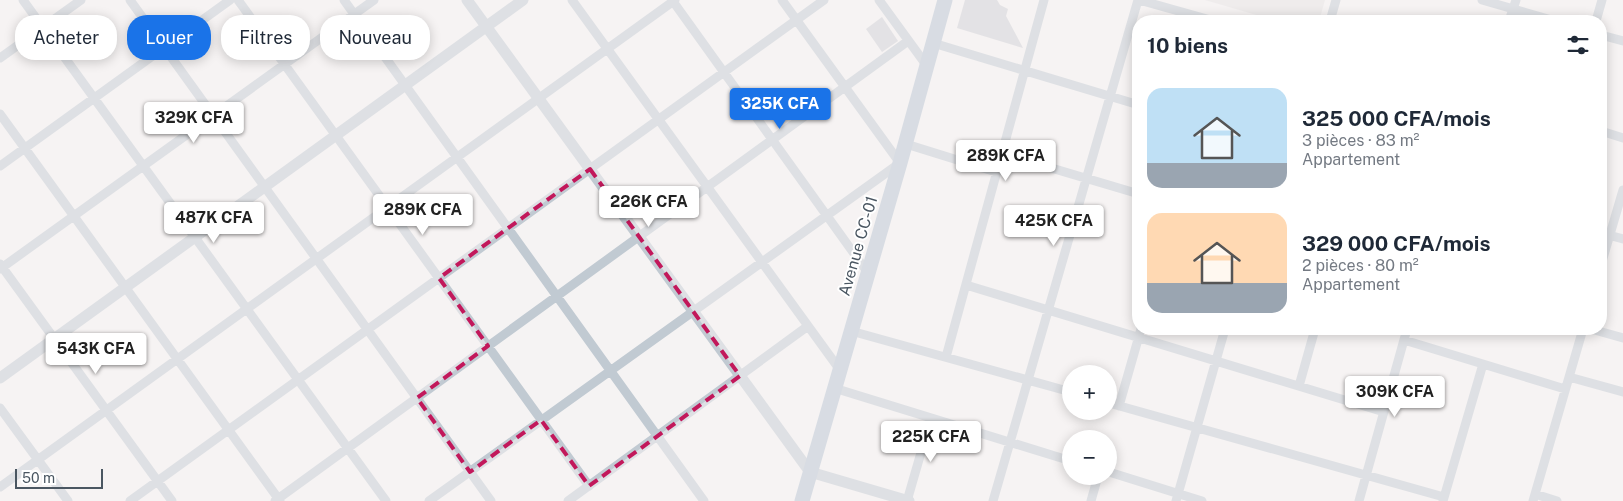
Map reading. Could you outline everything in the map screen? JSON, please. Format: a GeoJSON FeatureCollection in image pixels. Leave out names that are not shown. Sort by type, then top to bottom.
{"type":"FeatureCollection","features":[{"type":"Feature","properties":{"kind":"main road","name":"Avenue CC-01"},"geometry":{"type":"LineString","coordinates":[[802,501],[906,144],[945,0]]}},
{"type":"Feature","properties":{"kind":"street"},"geometry":{"type":"LineString","coordinates":[[24,0],[35,15]]}},
{"type":"Feature","properties":{"kind":"street"},"geometry":{"type":"LineString","coordinates":[[60,15],[81,0]]}},
{"type":"Feature","properties":{"kind":"street"},"geometry":{"type":"LineString","coordinates":[[130,0],[141,15]]}},
{"type":"Feature","properties":{"kind":"street"},"geometry":{"type":"LineString","coordinates":[[209,15],[230,0]]}},
{"type":"Feature","properties":{"kind":"street"},"geometry":{"type":"LineString","coordinates":[[238,0],[589,486]]}},
{"type":"Feature","properties":{"kind":"street"},"geometry":{"type":"LineString","coordinates":[[344,0],[704,501]]}},
{"type":"Feature","properties":{"kind":"street"},"geometry":{"type":"LineString","coordinates":[[172,501],[1,267],[374,0]]}},
{"type":"Feature","properties":{"kind":"street"},"geometry":{"type":"LineString","coordinates":[[468,0],[810,472],[908,501],[931,418]]}},
{"type":"Feature","properties":{"kind":"street"},"geometry":{"type":"LineString","coordinates":[[0,378],[523,0]]}},
{"type":"Feature","properties":{"kind":"street"},"geometry":{"type":"LineString","coordinates":[[572,0],[840,370]]}},
{"type":"Feature","properties":{"kind":"street"},"geometry":{"type":"LineString","coordinates":[[429,501],[900,162],[782,0]]}},
{"type":"Feature","properties":{"kind":"street"},"geometry":{"type":"LineString","coordinates":[[130,501],[824,0]]}},
{"type":"Feature","properties":{"kind":"street"},"geometry":{"type":"LineString","coordinates":[[879,0],[927,66]]}},
{"type":"Feature","properties":{"kind":"street"},"geometry":{"type":"LineString","coordinates":[[946,357],[1044,0]]}},
{"type":"Feature","properties":{"kind":"street"},"geometry":{"type":"LineString","coordinates":[[1134,15],[1139,0],[1193,15]]}},
{"type":"Feature","properties":{"kind":"street"},"geometry":{"type":"LineString","coordinates":[[1332,15],[1336,0]]}},
{"type":"Feature","properties":{"kind":"street"},"geometry":{"type":"LineString","coordinates":[[1482,0],[1514,4],[1541,15]]}},
{"type":"Feature","properties":{"kind":"street"},"geometry":{"type":"LineString","coordinates":[[1598,15],[1602,0]]}},
{"type":"Feature","properties":{"kind":"street"},"geometry":{"type":"LineString","coordinates":[[0,487],[673,1],[868,273]]}},
{"type":"Feature","properties":{"kind":"street"},"geometry":{"type":"LineString","coordinates":[[992,501],[1132,23]]}},
{"type":"Feature","properties":{"kind":"street"},"geometry":{"type":"LineString","coordinates":[[1607,36],[1623,41]]}},
{"type":"Feature","properties":{"kind":"street"},"geometry":{"type":"LineString","coordinates":[[0,114],[278,500],[908,41]]}},
{"type":"Feature","properties":{"kind":"street"},"geometry":{"type":"LineString","coordinates":[[933,44],[1132,103]]}},
{"type":"Feature","properties":{"kind":"street"},"geometry":{"type":"LineString","coordinates":[[0,58],[15,47]]}},
{"type":"Feature","properties":{"kind":"street"},"geometry":{"type":"LineString","coordinates":[[67,60],[386,501]]}},
{"type":"Feature","properties":{"kind":"street"},"geometry":{"type":"LineString","coordinates":[[0,166],[146,60]]}},
{"type":"Feature","properties":{"kind":"street"},"geometry":{"type":"LineString","coordinates":[[173,60],[491,501]]}},
{"type":"Feature","properties":{"kind":"street"},"geometry":{"type":"LineString","coordinates":[[1607,133],[1623,138]]}},
{"type":"Feature","properties":{"kind":"street"},"geometry":{"type":"LineString","coordinates":[[906,144],[996,172]]}},
{"type":"Feature","properties":{"kind":"street"},"geometry":{"type":"LineString","coordinates":[[1001,153],[1132,192]]}},
{"type":"Feature","properties":{"kind":"street"},"geometry":{"type":"LineString","coordinates":[[1607,231],[1623,190]]}},
{"type":"Feature","properties":{"kind":"street"},"geometry":{"type":"LineString","coordinates":[[1607,234],[1623,238]]}},
{"type":"Feature","properties":{"kind":"street"},"geometry":{"type":"LineString","coordinates":[[966,285],[1048,310],[1132,331]]}},
{"type":"Feature","properties":{"kind":"street"},"geometry":{"type":"LineString","coordinates":[[568,501],[808,326]]}},
{"type":"Feature","properties":{"kind":"street"},"geometry":{"type":"LineString","coordinates":[[851,331],[1062,389]]}},
{"type":"Feature","properties":{"kind":"street"},"geometry":{"type":"LineString","coordinates":[[1607,334],[1623,338]]}},
{"type":"Feature","properties":{"kind":"street"},"geometry":{"type":"LineString","coordinates":[[1139,335],[1119,406],[1444,499],[1483,364]]}},
{"type":"Feature","properties":{"kind":"street"},"geometry":{"type":"LineString","coordinates":[[1145,335],[1216,361],[1384,412]]}},
{"type":"Feature","properties":{"kind":"street"},"geometry":{"type":"LineString","coordinates":[[1177,497],[1223,335]]}},
{"type":"Feature","properties":{"kind":"street"},"geometry":{"type":"LineString","coordinates":[[1299,386],[1313,335]]}},
{"type":"Feature","properties":{"kind":"street"},"geometry":{"type":"LineString","coordinates":[[1359,501],[1405,335]]}},
{"type":"Feature","properties":{"kind":"street"},"geometry":{"type":"LineString","coordinates":[[1557,501],[1534,498],[1581,335]]}},
{"type":"Feature","properties":{"kind":"street"},"geometry":{"type":"LineString","coordinates":[[1404,340],[1566,389]]}},
{"type":"Feature","properties":{"kind":"street"},"geometry":{"type":"LineString","coordinates":[[1569,377],[1623,392]]}},
{"type":"Feature","properties":{"kind":"street"},"geometry":{"type":"LineString","coordinates":[[834,388],[1062,458]]}},
{"type":"Feature","properties":{"kind":"street"},"geometry":{"type":"LineString","coordinates":[[0,408],[68,501]]}},
{"type":"Feature","properties":{"kind":"street"},"geometry":{"type":"LineString","coordinates":[[1117,475],[1177,497],[1202,501]]}},
{"type":"Feature","properties":{"kind":"street"},"geometry":{"type":"LineString","coordinates":[[1092,501],[1096,485]]}},
{"type":"Feature","properties":{"kind":"highlighted area"},"geometry":{"type":"Polygon","coordinates":[[[590,169],[740,376],[589,486],[541,420],[470,472],[417,398],[488,346],[439,278],[590,169]]]}},
{"type":"Feature","properties":{"kind":"shaded area"},"geometry":{"type":"Polygon","coordinates":[[[1205,0],[1325,0],[1321,15],[1256,15],[1205,0]]]}},
{"type":"Feature","properties":{"kind":"building"},"geometry":{"type":"Polygon","coordinates":[[[965,0],[997,0],[1000,5],[1008,9],[1006,16],[1023,48],[957,28],[965,0]]]}},
{"type":"Feature","properties":{"kind":"building"},"geometry":{"type":"Polygon","coordinates":[[[882,17],[898,41],[882,52],[866,29],[882,17]]]}}]}
